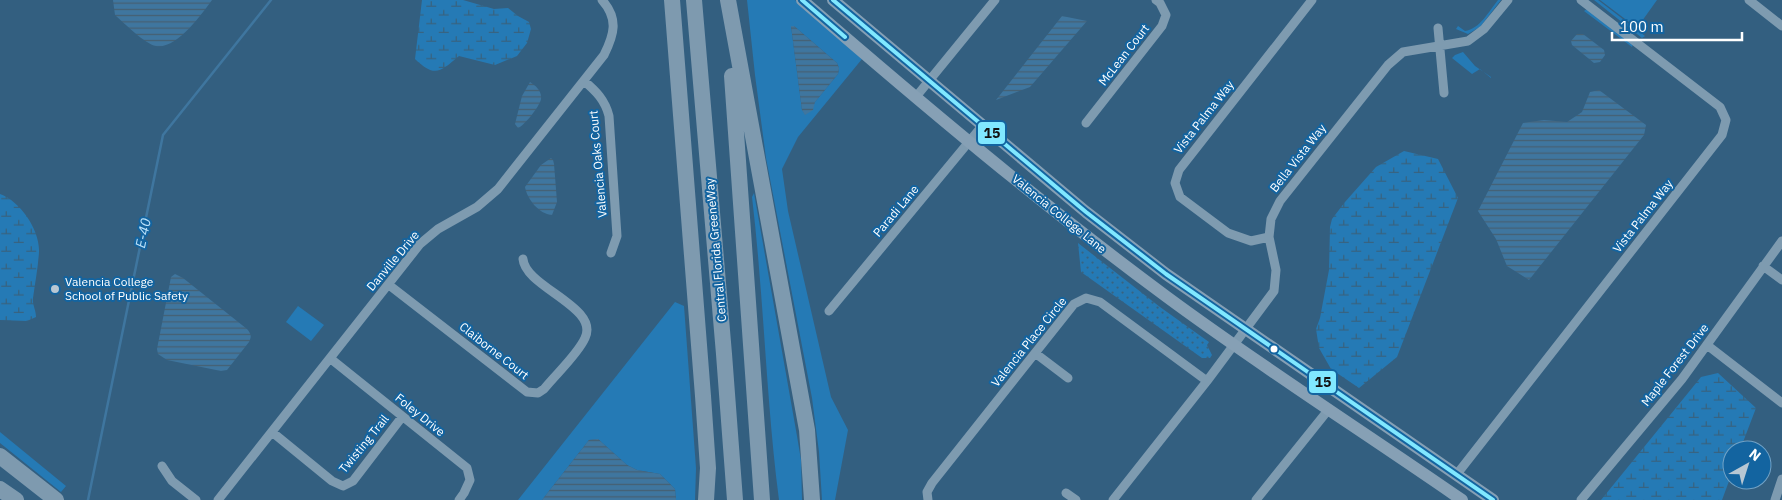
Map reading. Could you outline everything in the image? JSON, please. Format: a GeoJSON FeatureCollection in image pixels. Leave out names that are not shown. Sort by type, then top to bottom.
{"type":"FeatureCollection","features":[{"type":"Feature","properties":{"kind":"highway"},"geometry":{"type":"LineString","coordinates":[[672,0],[708,468],[706,500]]}},
{"type":"Feature","properties":{"kind":"highway","name":"Central Florida GreeneWay"},"geometry":{"type":"LineString","coordinates":[[694,0],[724,344],[735,500]]}},
{"type":"Feature","properties":{"kind":"highway"},"geometry":{"type":"LineString","coordinates":[[727,0],[762,500]]}},
{"type":"Feature","properties":{"kind":"highway"},"geometry":{"type":"LineString","coordinates":[[727,0],[807,430],[812,500]]}},
{"type":"Feature","properties":{"kind":"highway"},"geometry":{"type":"LineString","coordinates":[[703,396],[716,500]]}},
{"type":"Feature","properties":{"kind":"highway"},"geometry":{"type":"LineString","coordinates":[[0,456],[56,500]]}},
{"type":"Feature","properties":{"kind":"highway"},"geometry":{"type":"LineString","coordinates":[[760,468],[771,500]]}},
{"type":"Feature","properties":{"kind":"highway"},"geometry":{"type":"LineString","coordinates":[[0,488],[16,500]]}},
{"type":"Feature","properties":{"kind":"highway"},"geometry":{"type":"LineString","coordinates":[[0,494],[8,500]]}},
{"type":"Feature","properties":{"kind":"street","name":"Danville Drive"},"geometry":{"type":"LineString","coordinates":[[218,500],[420,244],[438,229],[477,207],[498,189],[604,55],[613,36],[612,17],[602,0]]}},
{"type":"Feature","properties":{"kind":"street","name":"Valencia College Lane"},"geometry":{"type":"LineString","coordinates":[[802,0],[915,98],[1102,249],[1234,346],[1462,500]]}},
{"type":"Feature","properties":{"kind":"street"},"geometry":{"type":"LineString","coordinates":[[915,98],[930,82],[995,0]]}},
{"type":"Feature","properties":{"kind":"street","name":"McLean Court"},"geometry":{"type":"LineString","coordinates":[[1086,123],[1162,26],[1166,15],[1160,3],[1156,0]]}},
{"type":"Feature","properties":{"kind":"street","name":"Vista Palma Way"},"geometry":{"type":"LineString","coordinates":[[1269,237],[1251,241],[1228,233],[1180,197],[1175,183],[1178,170],[1312,0]]}},
{"type":"Feature","properties":{"kind":"street","name":"Bella Vista Way"},"geometry":{"type":"LineString","coordinates":[[1246,330],[1274,291],[1276,270],[1269,237],[1271,219],[1280,201],[1388,65],[1404,52],[1441,44],[1468,41],[1484,29],[1508,0]]}},
{"type":"Feature","properties":{"kind":"street","name":"Vista Palma Way"},"geometry":{"type":"LineString","coordinates":[[1457,474],[1722,134],[1726,120],[1720,107],[1581,0]]}},
{"type":"Feature","properties":{"kind":"street"},"geometry":{"type":"LineString","coordinates":[[1749,0],[1782,26]]}},
{"type":"Feature","properties":{"kind":"street","name":"Valencia College Lane"},"geometry":{"type":"LineString","coordinates":[[837,2],[982,126],[1086,212],[1158,268],[1493,500]]}},
{"type":"Feature","properties":{"kind":"street"},"geometry":{"type":"LineString","coordinates":[[1438,28],[1441,44],[1444,93]]}},
{"type":"Feature","properties":{"kind":"street","name":"Valencia Oaks Court"},"geometry":{"type":"LineString","coordinates":[[584,81],[602,99],[609,116],[617,236],[611,253]]}},
{"type":"Feature","properties":{"kind":"street","name":"Paradi Lane"},"geometry":{"type":"LineString","coordinates":[[829,311],[982,126]]}},
{"type":"Feature","properties":{"kind":"street","name":"Maple Forest Drive"},"geometry":{"type":"LineString","coordinates":[[1581,500],[1682,379],[1782,242]]}},
{"type":"Feature","properties":{"kind":"street","name":"Claiborne Court"},"geometry":{"type":"LineString","coordinates":[[389,285],[527,392],[538,393],[544,389],[581,345],[587,334],[586,323],[577,311],[526,271],[523,259]]}},
{"type":"Feature","properties":{"kind":"street"},"geometry":{"type":"LineString","coordinates":[[1763,266],[1782,280]]}},
{"type":"Feature","properties":{"kind":"street","name":"Valencia Place Circle"},"geometry":{"type":"LineString","coordinates":[[928,500],[927,492],[932,484],[1074,304],[1086,298],[1100,302],[1207,382]]}},
{"type":"Feature","properties":{"kind":"street"},"geometry":{"type":"LineString","coordinates":[[1113,500],[1246,330]]}},
{"type":"Feature","properties":{"kind":"street"},"geometry":{"type":"LineString","coordinates":[[1707,346],[1782,403]]}},
{"type":"Feature","properties":{"kind":"street"},"geometry":{"type":"LineString","coordinates":[[1035,353],[1068,378]]}},
{"type":"Feature","properties":{"kind":"street","name":"Foley Drive"},"geometry":{"type":"LineString","coordinates":[[331,359],[467,468],[470,480],[459,500]]}},
{"type":"Feature","properties":{"kind":"street"},"geometry":{"type":"LineString","coordinates":[[1256,500],[1329,410]]}},
{"type":"Feature","properties":{"kind":"street","name":"Twisting Trail"},"geometry":{"type":"LineString","coordinates":[[272,432],[332,480],[343,486],[353,481],[402,417]]}},
{"type":"Feature","properties":{"kind":"street"},"geometry":{"type":"LineString","coordinates":[[162,466],[172,481],[196,500]]}},
{"type":"Feature","properties":{"kind":"street"},"geometry":{"type":"LineString","coordinates":[[1775,500],[1782,479]]}},
{"type":"Feature","properties":{"kind":"street"},"geometry":{"type":"LineString","coordinates":[[1066,493],[1076,500]]}},
{"type":"Feature","properties":{"kind":"green space"},"geometry":{"type":"Polygon","coordinates":[[[422,0],[463,0],[494,9],[508,8],[529,22],[531,29],[527,43],[517,56],[495,65],[459,56],[442,69],[433,71],[428,69],[415,59],[422,0]]]}},
{"type":"Feature","properties":{"kind":"green space"},"geometry":{"type":"Polygon","coordinates":[[[747,0],[795,0],[862,59],[798,137],[782,169],[788,211],[831,397],[848,430],[835,500],[822,500],[819,452],[812,398],[766,158],[747,0]],[[791,26],[802,110],[805,114],[838,74],[839,68],[837,63],[794,26],[791,26]]]}},
{"type":"Feature","properties":{"kind":"green space"},"geometry":{"type":"Polygon","coordinates":[[[1498,0],[1501,0],[1480,27],[1468,34],[1456,29],[1458,26],[1465,31],[1475,27],[1484,19],[1498,0]]]}},
{"type":"Feature","properties":{"kind":"green space"},"geometry":{"type":"Polygon","coordinates":[[[1594,0],[1598,0],[1645,36],[1642,38],[1594,0]]]}},
{"type":"Feature","properties":{"kind":"green space"},"geometry":{"type":"Polygon","coordinates":[[[1600,0],[1657,0],[1637,28],[1600,0]]]}},
{"type":"Feature","properties":{"kind":"green space"},"geometry":{"type":"Polygon","coordinates":[[[1587,9],[1633,44],[1632,47],[1584,11],[1587,9]]]}},
{"type":"Feature","properties":{"kind":"green space"},"geometry":{"type":"Polygon","coordinates":[[[1463,52],[1480,69],[1472,74],[1452,58],[1463,52]]]}},
{"type":"Feature","properties":{"kind":"green space"},"geometry":{"type":"Polygon","coordinates":[[[1404,151],[1438,159],[1458,198],[1397,357],[1359,388],[1331,369],[1319,348],[1316,329],[1320,318],[1329,270],[1330,227],[1332,219],[1345,202],[1376,167],[1404,151]]]}},
{"type":"Feature","properties":{"kind":"green space"},"geometry":{"type":"Polygon","coordinates":[[[754,193],[801,460],[802,500],[779,500],[752,197],[754,193]]]}},
{"type":"Feature","properties":{"kind":"green space"},"geometry":{"type":"Polygon","coordinates":[[[0,194],[15,203],[27,217],[38,243],[39,258],[33,300],[36,317],[27,321],[0,320],[0,194]]]}},
{"type":"Feature","properties":{"kind":"green space"},"geometry":{"type":"Polygon","coordinates":[[[1078,243],[1160,307],[1209,342],[1207,345],[1212,355],[1210,358],[1202,358],[1081,272],[1078,243]]]}},
{"type":"Feature","properties":{"kind":"green space"},"geometry":{"type":"Polygon","coordinates":[[[675,302],[684,306],[696,468],[695,500],[676,500],[675,489],[660,474],[637,470],[627,465],[598,439],[589,440],[542,500],[518,500],[675,302]]]}},
{"type":"Feature","properties":{"kind":"green space"},"geometry":{"type":"Polygon","coordinates":[[[298,306],[324,325],[311,341],[286,322],[298,306]]]}},
{"type":"Feature","properties":{"kind":"green space"},"geometry":{"type":"Polygon","coordinates":[[[1718,373],[1756,408],[1744,440],[1722,440],[1722,490],[1726,490],[1722,500],[1601,500],[1701,377],[1718,373]]]}},
{"type":"Feature","properties":{"kind":"green space"},"geometry":{"type":"Polygon","coordinates":[[[0,432],[66,486],[61,492],[0,443],[0,432]]]}},
{"type":"Feature","properties":{"kind":"shaded area"},"geometry":{"type":"Polygon","coordinates":[[[113,0],[212,0],[195,22],[180,37],[164,46],[156,46],[141,37],[115,15],[113,0]]]}},
{"type":"Feature","properties":{"kind":"shaded area"},"geometry":{"type":"Polygon","coordinates":[[[1062,16],[1087,21],[1030,87],[996,100],[1062,16]]]}},
{"type":"Feature","properties":{"kind":"shaded area"},"geometry":{"type":"Polygon","coordinates":[[[791,26],[794,26],[837,63],[839,68],[838,74],[815,102],[813,110],[805,115],[802,110],[791,26]]]}},
{"type":"Feature","properties":{"kind":"shaded area"},"geometry":{"type":"Polygon","coordinates":[[[1577,34],[1583,34],[1604,50],[1605,55],[1600,62],[1594,63],[1572,45],[1571,41],[1577,34]]]}},
{"type":"Feature","properties":{"kind":"shaded area"},"geometry":{"type":"Polygon","coordinates":[[[530,82],[540,91],[541,99],[524,124],[518,128],[515,124],[522,96],[530,82]]]}},
{"type":"Feature","properties":{"kind":"shaded area"},"geometry":{"type":"Polygon","coordinates":[[[1599,90],[1646,125],[1644,135],[1529,280],[1507,266],[1496,239],[1478,211],[1523,123],[1544,120],[1567,122],[1582,112],[1590,92],[1599,90]]]}},
{"type":"Feature","properties":{"kind":"shaded area"},"geometry":{"type":"Polygon","coordinates":[[[551,158],[554,164],[557,202],[552,215],[543,212],[534,205],[525,187],[541,165],[551,158]]]}},
{"type":"Feature","properties":{"kind":"shaded area"},"geometry":{"type":"Polygon","coordinates":[[[175,274],[183,278],[249,332],[251,337],[249,342],[227,370],[221,371],[167,360],[158,354],[157,349],[171,277],[175,274]]]}},
{"type":"Feature","properties":{"kind":"shaded area"},"geometry":{"type":"Polygon","coordinates":[[[598,439],[627,465],[637,470],[660,474],[675,489],[676,500],[542,500],[589,440],[598,439]]]}},
{"type":"Feature","properties":{"kind":"waterway","name":"E-40"},"geometry":{"type":"LineString","coordinates":[[88,500],[163,135],[271,0]]}},
{"type":"Feature","properties":{"kind":"transit line","name":"15"},"geometry":{"type":"LineString","coordinates":[[802,0],[845,37]]}},
{"type":"Feature","properties":{"kind":"transit line","name":"15"},"geometry":{"type":"LineString","coordinates":[[833,0],[1086,212],[1166,274],[1493,500]]}},
{"type":"Feature","properties":{"kind":"place","name":"Valencia College School of Public Safety"},"geometry":{"type":"Point","coordinates":[55,289]}}]}
